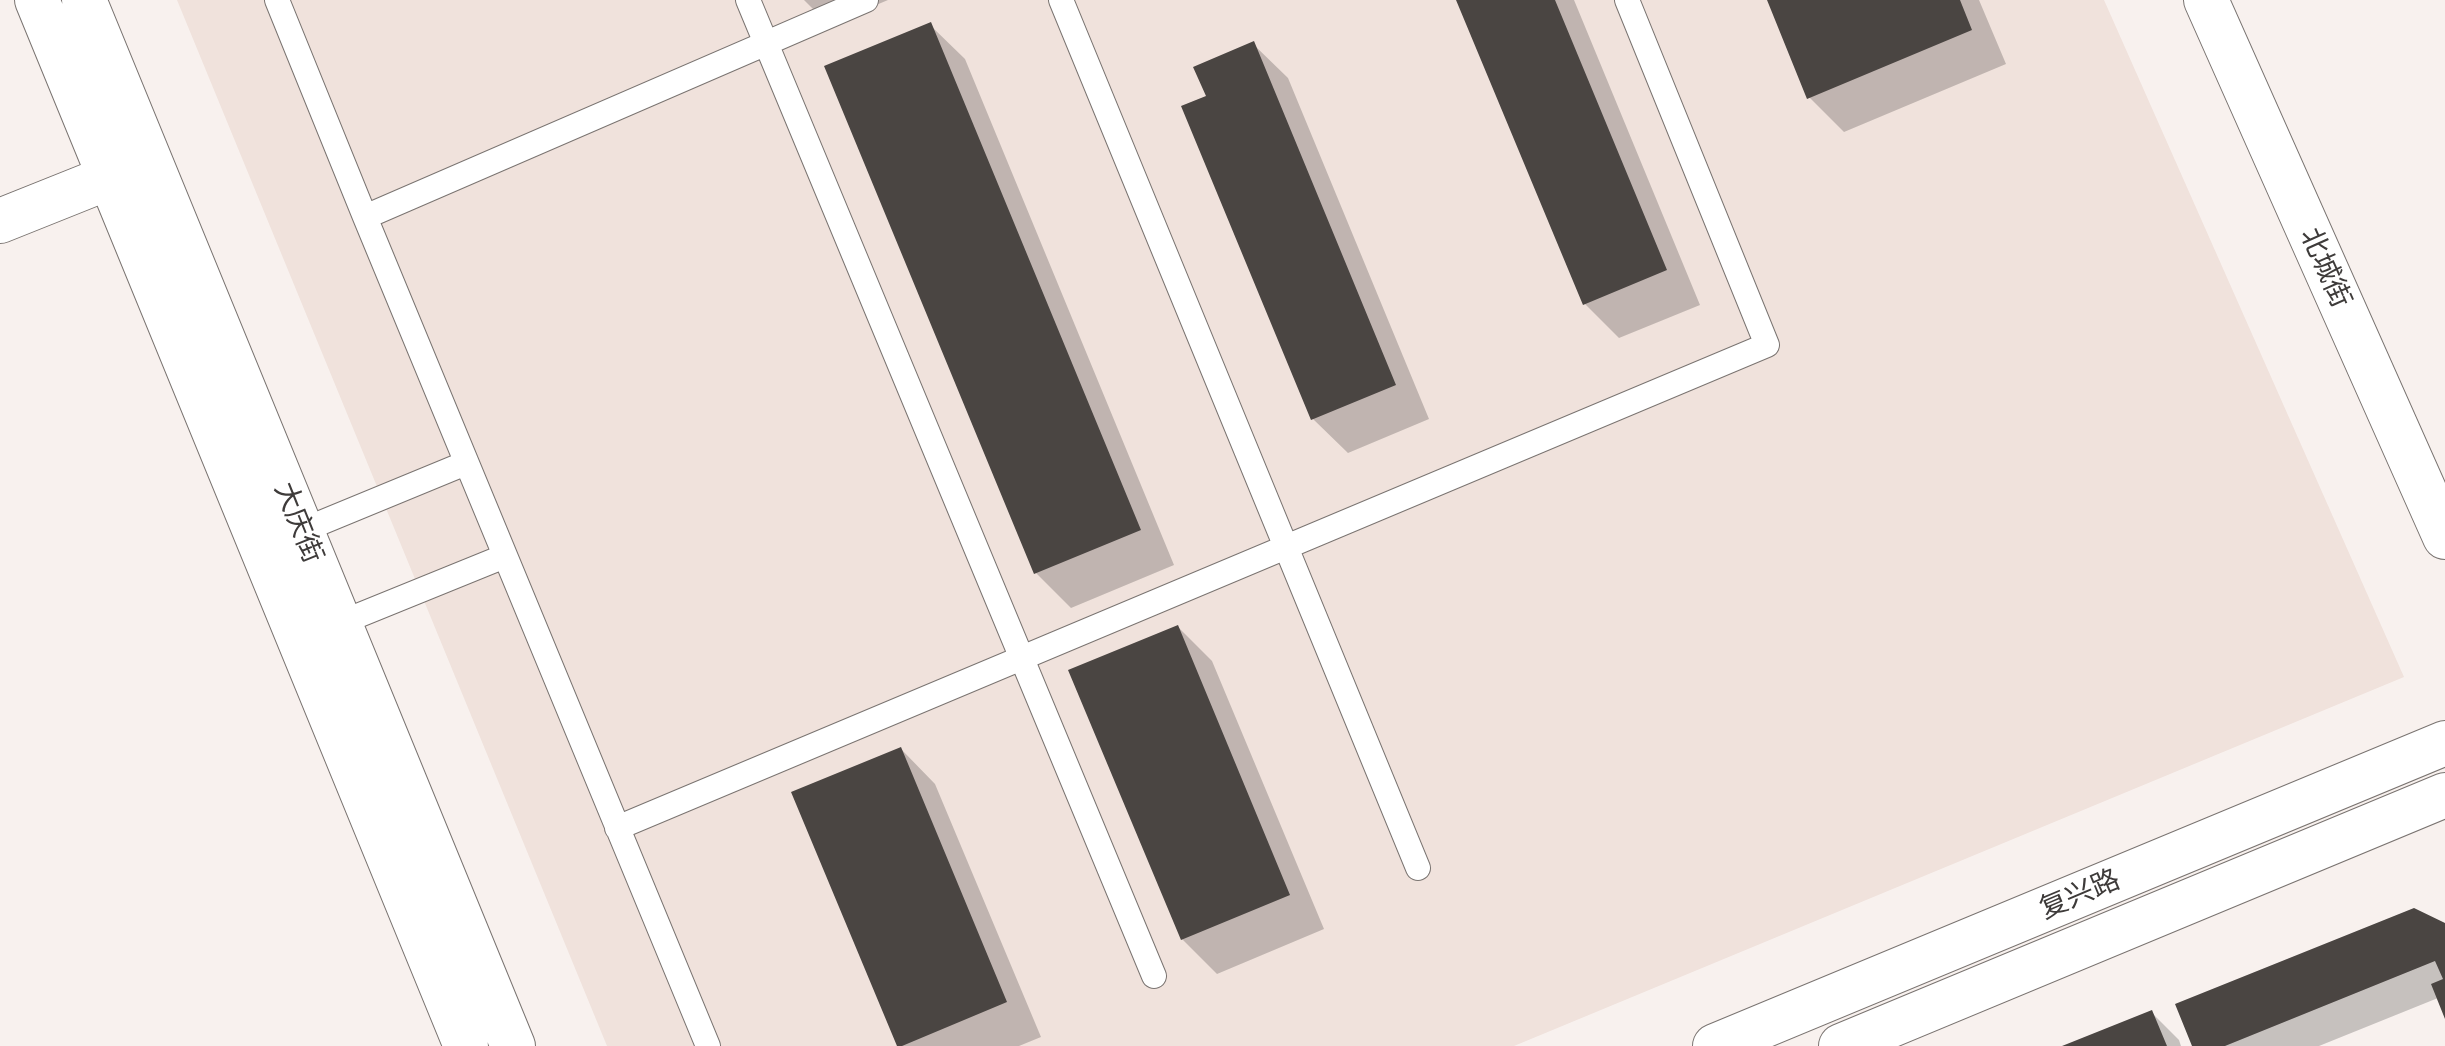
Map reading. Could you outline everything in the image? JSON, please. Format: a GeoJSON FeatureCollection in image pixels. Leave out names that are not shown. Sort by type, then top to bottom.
{"type":"FeatureCollection","features":[{"type":"Feature","properties":{"kind":"street","name":"大庆街"},"geometry":{"type":"LineString","coordinates":[[37,0],[466,1046]]}},
{"type":"Feature","properties":{"kind":"street","name":"大庆街"},"geometry":{"type":"LineString","coordinates":[[84,0],[513,1046]]}},
{"type":"Feature","properties":{"kind":"street","name":"北城街"},"geometry":{"type":"LineString","coordinates":[[2206,0],[2445,537]]}},
{"type":"Feature","properties":{"kind":"street"},"geometry":{"type":"LineString","coordinates":[[0,221],[110,177]]}},
{"type":"Feature","properties":{"kind":"street","name":"复兴路"},"geometry":{"type":"LineString","coordinates":[[1715,1046],[2445,743]]}},
{"type":"Feature","properties":{"kind":"street","name":"复兴路"},"geometry":{"type":"LineString","coordinates":[[1841,1046],[2445,795]]}},
{"type":"Feature","properties":{"kind":"lane"},"geometry":{"type":"LineString","coordinates":[[277,0],[708,1046]]}},
{"type":"Feature","properties":{"kind":"lane"},"geometry":{"type":"LineString","coordinates":[[748,0],[1154,976]]}},
{"type":"Feature","properties":{"kind":"lane"},"geometry":{"type":"LineString","coordinates":[[365,217],[866,0]]}},
{"type":"Feature","properties":{"kind":"lane"},"geometry":{"type":"LineString","coordinates":[[1061,0],[1418,868]]}},
{"type":"Feature","properties":{"kind":"lane"},"geometry":{"type":"LineString","coordinates":[[617,828],[1767,345],[1627,0]]}},
{"type":"Feature","properties":{"kind":"lane"},"geometry":{"type":"LineString","coordinates":[[301,531],[466,463]]}},
{"type":"Feature","properties":{"kind":"lane"},"geometry":{"type":"LineString","coordinates":[[340,623],[505,556]]}},
{"type":"Feature","properties":{"kind":"shaded area"},"geometry":{"type":"Polygon","coordinates":[[[177,0],[2104,0],[2404,677],[1514,1046],[607,1046],[177,0]]]}},
{"type":"Feature","properties":{"kind":"building"},"geometry":{"type":"Polygon","coordinates":[[[1456,0],[1555,0],[1667,270],[1583,305],[1456,0]]]}},
{"type":"Feature","properties":{"kind":"building"},"geometry":{"type":"Polygon","coordinates":[[[1767,0],[1960,0],[1972,30],[1807,99],[1767,0]]]}},
{"type":"Feature","properties":{"kind":"building"},"geometry":{"type":"Polygon","coordinates":[[[931,22],[1141,530],[1034,574],[824,66],[931,22]]]}},
{"type":"Feature","properties":{"kind":"building"},"geometry":{"type":"Polygon","coordinates":[[[1254,41],[1396,385],[1311,420],[1181,106],[1206,96],[1193,67],[1254,41]]]}},
{"type":"Feature","properties":{"kind":"building"},"geometry":{"type":"Polygon","coordinates":[[[1178,625],[1290,895],[1181,940],[1068,670],[1178,625]]]}},
{"type":"Feature","properties":{"kind":"building"},"geometry":{"type":"Polygon","coordinates":[[[901,747],[1007,1002],[897,1046],[791,792],[901,747]]]}},
{"type":"Feature","properties":{"kind":"building"},"geometry":{"type":"Polygon","coordinates":[[[2414,908],[2445,923],[2445,1019],[2431,984],[2443,979],[2435,961],[2225,1046],[2192,1046],[2175,1004],[2414,908]]]}},
{"type":"Feature","properties":{"kind":"building"},"geometry":{"type":"Polygon","coordinates":[[[2152,1010],[2167,1046],[2062,1046],[2152,1010]]]}}]}
